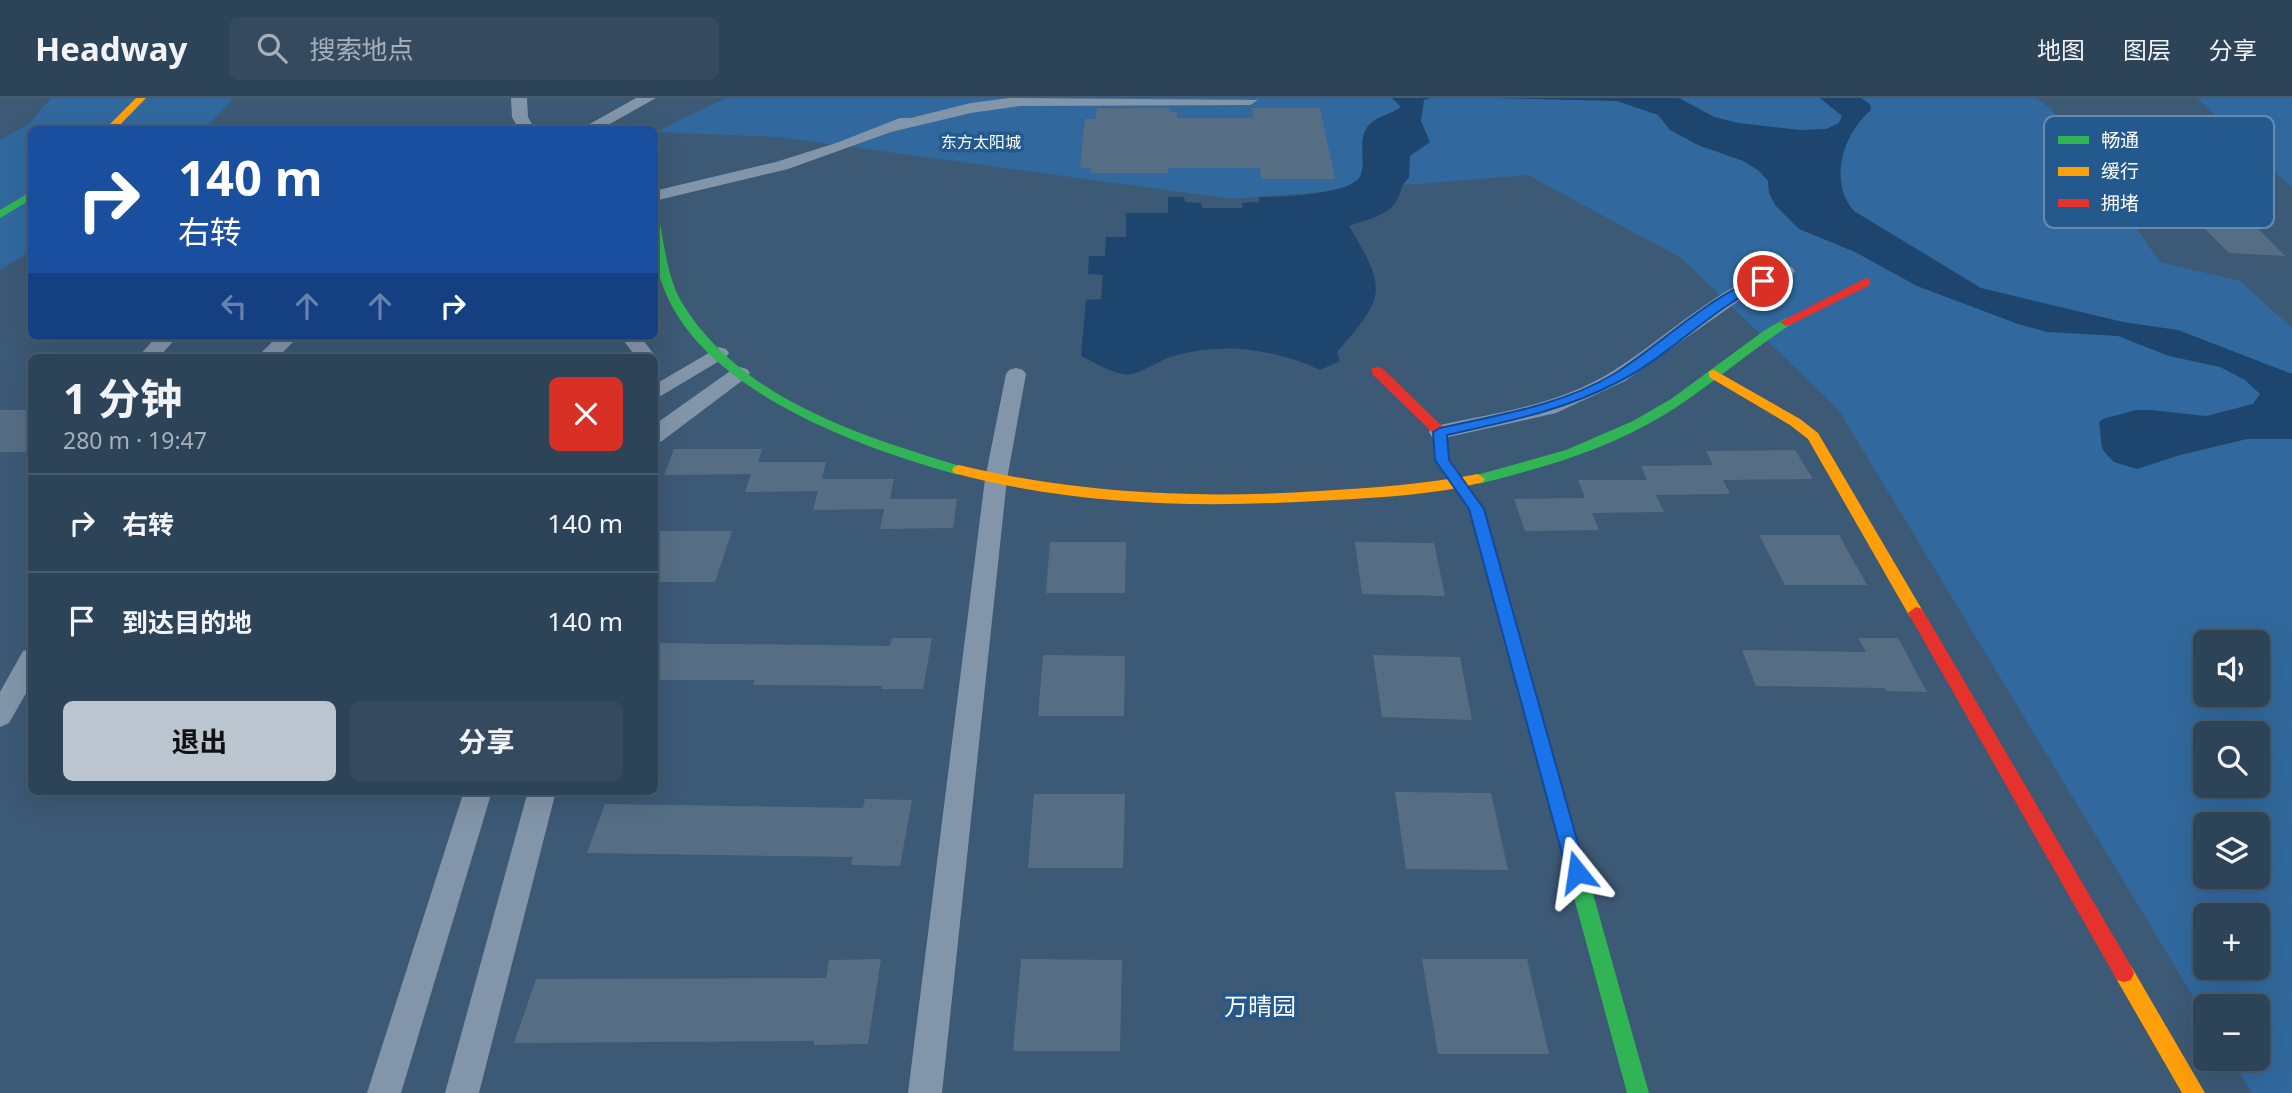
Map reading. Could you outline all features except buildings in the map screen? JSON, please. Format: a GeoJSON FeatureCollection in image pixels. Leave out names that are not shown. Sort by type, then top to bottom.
{"type":"FeatureCollection","features":[{"type":"Feature","properties":{"kind":"street"},"geometry":{"type":"LineString","coordinates":[[113,126],[141,98]]}},
{"type":"Feature","properties":{"kind":"street"},"geometry":{"type":"LineString","coordinates":[[519,98],[520,117],[525,126]]}},
{"type":"Feature","properties":{"kind":"street"},"geometry":{"type":"LineString","coordinates":[[594,126],[648,98]]}},
{"type":"Feature","properties":{"kind":"street"},"geometry":{"type":"LineString","coordinates":[[658,195],[706,185],[819,153],[973,98]]}},
{"type":"Feature","properties":{"kind":"street"},"geometry":{"type":"LineString","coordinates":[[890,128],[971,108],[1020,101],[1250,100]]}},
{"type":"Feature","properties":{"kind":"street"},"geometry":{"type":"LineString","coordinates":[[0,215],[28,197]]}},
{"type":"Feature","properties":{"kind":"street"},"geometry":{"type":"LineString","coordinates":[[658,240],[667,284],[688,318],[719,353],[740,373],[829,427],[872,445],[996,479],[1077,491],[1239,501],[1318,498],[1460,483],[1592,445],[1643,424],[1686,397],[1791,319],[1866,282]]}},
{"type":"Feature","properties":{"kind":"street"},"geometry":{"type":"LineString","coordinates":[[1440,432],[1549,408],[1618,377],[1740,291],[1786,271]]}},
{"type":"Feature","properties":{"kind":"street"},"geometry":{"type":"LineString","coordinates":[[151,354],[164,340]]}},
{"type":"Feature","properties":{"kind":"street"},"geometry":{"type":"LineString","coordinates":[[270,354],[285,340]]}},
{"type":"Feature","properties":{"kind":"street"},"geometry":{"type":"LineString","coordinates":[[633,340],[644,354]]}},
{"type":"Feature","properties":{"kind":"street"},"geometry":{"type":"LineString","coordinates":[[662,389],[719,353]]}},
{"type":"Feature","properties":{"kind":"street"},"geometry":{"type":"LineString","coordinates":[[1377,371],[1440,432],[1442,460],[1477,509],[1638,1093]]}},
{"type":"Feature","properties":{"kind":"street"},"geometry":{"type":"LineString","coordinates":[[658,433],[740,373]]}},
{"type":"Feature","properties":{"kind":"street"},"geometry":{"type":"LineString","coordinates":[[925,1093],[996,479],[1016,374]]}},
{"type":"Feature","properties":{"kind":"street"},"geometry":{"type":"LineString","coordinates":[[1714,374],[1795,422],[1813,436],[2194,1093]]}},
{"type":"Feature","properties":{"kind":"street"},"geometry":{"type":"LineString","coordinates":[[0,716],[28,664]]}},
{"type":"Feature","properties":{"kind":"street"},"geometry":{"type":"LineString","coordinates":[[384,1093],[477,795]]}},
{"type":"Feature","properties":{"kind":"street"},"geometry":{"type":"LineString","coordinates":[[462,1093],[541,795]]}},
{"type":"Feature","properties":{"kind":"shaded area"},"geometry":{"type":"Polygon","coordinates":[[[51,98],[234,98],[208,126],[28,126],[28,253],[0,270],[0,140],[30,123],[51,98]]]}},
{"type":"Feature","properties":{"kind":"shaded area"},"geometry":{"type":"Polygon","coordinates":[[[726,98],[2037,98],[2051,109],[2056,116],[2044,116],[2044,228],[2136,228],[2160,262],[2240,281],[2292,328],[2292,1093],[2252,1093],[2238,1071],[2270,1071],[2270,994],[2193,994],[2193,996],[1838,409],[1681,258],[1528,175],[1232,199],[778,137],[658,131],[726,98]]]}},
{"type":"Feature","properties":{"kind":"shaded area"},"geometry":{"type":"Polygon","coordinates":[[[1392,98],[1431,98],[1424,100],[1421,121],[1430,142],[1410,156],[1409,178],[1391,208],[1380,215],[1349,226],[1370,265],[1376,292],[1365,318],[1337,352],[1340,361],[1320,370],[1268,353],[1231,348],[1213,349],[1177,355],[1138,372],[1126,374],[1081,356],[1086,300],[1101,299],[1103,275],[1088,274],[1089,256],[1105,256],[1106,237],[1126,237],[1126,213],[1168,213],[1168,197],[1184,197],[1185,202],[1201,203],[1202,208],[1242,208],[1242,203],[1259,202],[1259,197],[1332,191],[1345,186],[1356,181],[1361,174],[1362,143],[1368,126],[1401,107],[1392,98]]]}},
{"type":"Feature","properties":{"kind":"shaded area"},"geometry":{"type":"Polygon","coordinates":[[[1491,98],[1679,98],[1714,117],[1738,123],[1801,130],[1826,129],[1839,123],[1842,116],[1820,98],[1861,98],[1870,104],[1871,110],[1861,120],[1846,145],[1841,172],[1846,199],[1854,211],[1981,288],[2123,322],[2178,330],[2292,374],[2292,439],[2247,439],[2180,455],[2137,469],[2114,462],[2102,448],[2099,422],[2103,419],[2136,410],[2206,416],[2253,404],[2260,394],[2245,380],[2220,367],[2169,356],[2118,336],[2047,332],[2018,324],[1917,286],[1855,252],[1799,229],[1775,205],[1769,193],[1768,181],[1758,170],[1670,130],[1658,115],[1617,101],[1491,98]]]}},
{"type":"Feature","properties":{"kind":"shaded area"},"geometry":{"type":"Polygon","coordinates":[[[2197,98],[2292,98],[2292,188],[2274,171],[2274,116],[2216,116],[2197,98]]]}},
{"type":"Feature","properties":{"kind":"traffic: fast"},"geometry":{"type":"LineString","coordinates":[[0,215],[28,197]]}},
{"type":"Feature","properties":{"kind":"traffic: fast"},"geometry":{"type":"LineString","coordinates":[[658,244],[671,292],[698,334],[728,363],[762,389],[800,411],[840,429],[959,470]]}},
{"type":"Feature","properties":{"kind":"traffic: fast"},"geometry":{"type":"LineString","coordinates":[[1478,479],[1571,453],[1638,424],[1692,390],[1786,322]]}},
{"type":"Feature","properties":{"kind":"traffic: fast"},"geometry":{"type":"LineString","coordinates":[[1580,883],[1638,1093]]}},
{"type":"Feature","properties":{"kind":"traffic: slow"},"geometry":{"type":"LineString","coordinates":[[113,126],[141,98]]}},
{"type":"Feature","properties":{"kind":"traffic: slow"},"geometry":{"type":"LineString","coordinates":[[1714,374],[1795,422],[1813,436],[1916,613]]}},
{"type":"Feature","properties":{"kind":"traffic: slow"},"geometry":{"type":"LineString","coordinates":[[959,470],[1051,490],[1146,499],[1193,500],[1371,493],[1478,479]]}},
{"type":"Feature","properties":{"kind":"traffic: slow"},"geometry":{"type":"LineString","coordinates":[[2124,973],[2194,1093]]}},
{"type":"Feature","properties":{"kind":"traffic: jam"},"geometry":{"type":"LineString","coordinates":[[1786,322],[1866,282]]}},
{"type":"Feature","properties":{"kind":"traffic: jam"},"geometry":{"type":"LineString","coordinates":[[1377,371],[1440,432],[1442,460],[1477,509],[1580,883]]}},
{"type":"Feature","properties":{"kind":"traffic: jam"},"geometry":{"type":"LineString","coordinates":[[1916,613],[2124,973]]}},
{"type":"Feature","properties":{"kind":"district","name":"东方太阳城"},"geometry":{"type":"Point","coordinates":[981,142]}},
{"type":"Feature","properties":{"kind":"district","name":"万晴园"},"geometry":{"type":"Point","coordinates":[1260,1007]}},
{"type":"Feature","properties":{"kind":"route"},"geometry":{"type":"LineString","coordinates":[[1577,872],[1477,509],[1442,460],[1440,432],[1549,408],[1618,377],[1740,291],[1763,281]]}}]}
